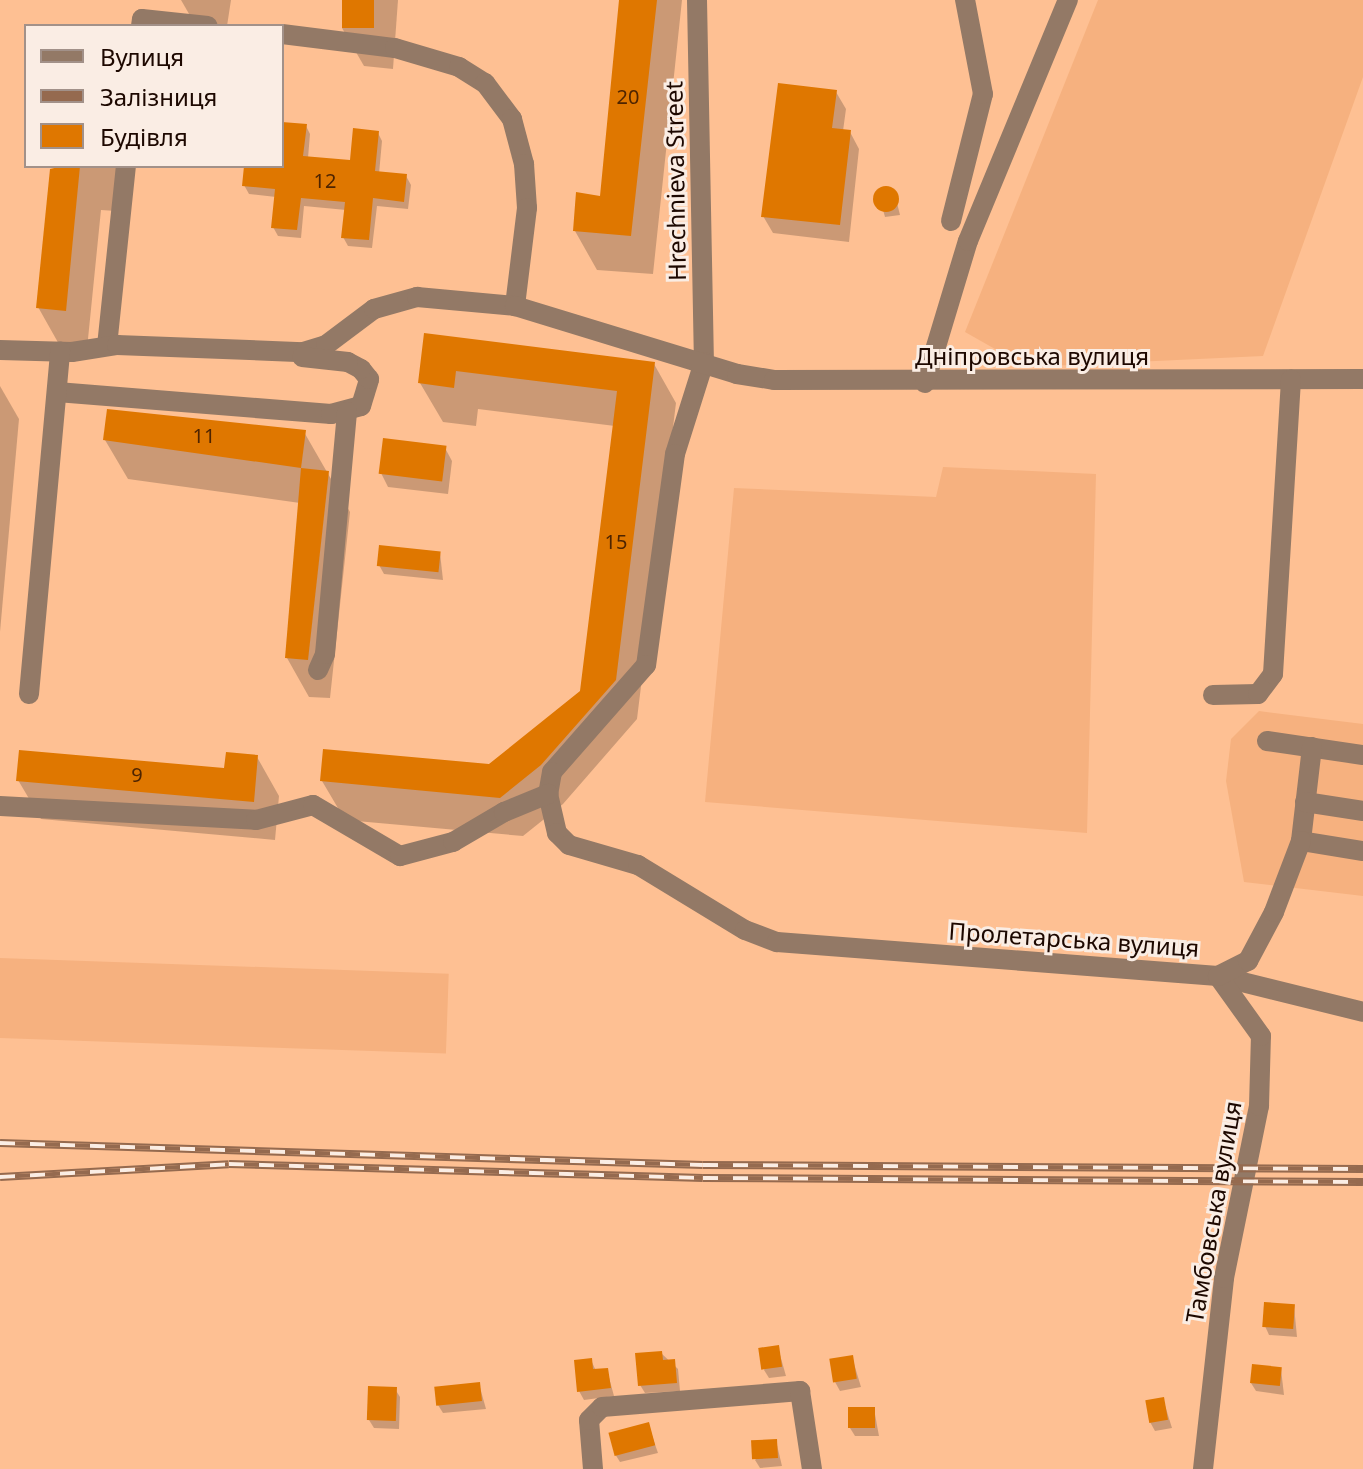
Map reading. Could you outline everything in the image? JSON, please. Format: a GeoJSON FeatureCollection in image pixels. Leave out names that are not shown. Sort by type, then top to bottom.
{"type":"FeatureCollection","features":[{"type":"Feature","properties":{"kind":"street","name":"Hrechnieva Street"},"geometry":{"type":"LineString","coordinates":[[548,794],[558,763],[588,736],[646,665],[675,454],[704,362],[697,0]]}},
{"type":"Feature","properties":{"kind":"street"},"geometry":{"type":"LineString","coordinates":[[951,221],[983,94],[965,0]]}},
{"type":"Feature","properties":{"kind":"street"},"geometry":{"type":"LineString","coordinates":[[925,383],[968,241],[1068,0]]}},
{"type":"Feature","properties":{"kind":"street"},"geometry":{"type":"LineString","coordinates":[[141,24],[142,19],[189,24]]}},
{"type":"Feature","properties":{"kind":"street"},"geometry":{"type":"LineString","coordinates":[[284,34],[395,48],[459,67],[485,83],[512,119],[524,164],[527,208],[515,306]]}},
{"type":"Feature","properties":{"kind":"street"},"geometry":{"type":"LineString","coordinates":[[107,346],[126,168]]}},
{"type":"Feature","properties":{"kind":"street","name":"Дніпровська вулиця"},"geometry":{"type":"LineString","coordinates":[[282,355],[326,345],[374,309],[405,300],[515,306],[774,380],[925,383],[1363,379]]}},
{"type":"Feature","properties":{"kind":"street"},"geometry":{"type":"LineString","coordinates":[[0,350],[60,351],[107,346],[282,355],[348,362],[361,369],[369,379],[368,393],[361,406],[347,412],[57,392]]}},
{"type":"Feature","properties":{"kind":"street"},"geometry":{"type":"LineString","coordinates":[[29,694],[60,351]]}},
{"type":"Feature","properties":{"kind":"street"},"geometry":{"type":"LineString","coordinates":[[1213,695],[1258,694],[1273,674],[1291,380]]}},
{"type":"Feature","properties":{"kind":"street"},"geometry":{"type":"LineString","coordinates":[[318,670],[325,654],[347,412]]}},
{"type":"Feature","properties":{"kind":"street"},"geometry":{"type":"LineString","coordinates":[[1267,741],[1363,755]]}},
{"type":"Feature","properties":{"kind":"street"},"geometry":{"type":"LineString","coordinates":[[1218,976],[1248,961],[1274,912],[1301,841],[1312,747]]}},
{"type":"Feature","properties":{"kind":"street"},"geometry":{"type":"LineString","coordinates":[[0,806],[256,820],[313,805],[400,856],[453,842],[504,812],[548,794]]}},
{"type":"Feature","properties":{"kind":"street","name":"Пролетарська вулиця"},"geometry":{"type":"LineString","coordinates":[[548,794],[557,833],[569,845],[638,865],[745,930],[777,942],[1218,976],[1363,1012]]}},
{"type":"Feature","properties":{"kind":"street"},"geometry":{"type":"LineString","coordinates":[[1305,802],[1363,811]]}},
{"type":"Feature","properties":{"kind":"street"},"geometry":{"type":"LineString","coordinates":[[1301,841],[1363,851]]}},
{"type":"Feature","properties":{"kind":"street","name":"Тамбовська вулиця"},"geometry":{"type":"LineString","coordinates":[[1203,1469],[1224,1278],[1259,1106],[1261,1036],[1218,976]]}},
{"type":"Feature","properties":{"kind":"street"},"geometry":{"type":"LineString","coordinates":[[593,1469],[589,1420],[602,1407],[800,1391],[812,1469]]}},
{"type":"Feature","properties":{"kind":"shaded area"},"geometry":{"type":"Polygon","coordinates":[[[1098,0],[1363,0],[1363,77],[1263,356],[1027,367],[965,332],[1098,0]]]}},
{"type":"Feature","properties":{"kind":"shaded area"},"geometry":{"type":"Polygon","coordinates":[[[943,467],[1096,474],[1087,833],[705,802],[734,488],[936,497],[943,467]]]}},
{"type":"Feature","properties":{"kind":"shaded area"},"geometry":{"type":"Polygon","coordinates":[[[1259,711],[1363,724],[1363,896],[1244,882],[1226,781],[1231,739],[1259,711]]]}},
{"type":"Feature","properties":{"kind":"shaded area"},"geometry":{"type":"Polygon","coordinates":[[[0,958],[449,974],[446,1054],[0,1038],[0,958]]]}},
{"type":"Feature","properties":{"kind":"building"},"geometry":{"type":"Polygon","coordinates":[[[342,0],[374,0],[374,28],[342,28],[342,0]]]}},
{"type":"Feature","properties":{"kind":"building"},"geometry":{"type":"Polygon","coordinates":[[[619,0],[657,0],[631,236],[573,231],[576,192],[600,196],[619,0]]]}},
{"type":"Feature","properties":{"kind":"building"},"geometry":{"type":"Polygon","coordinates":[[[778,83],[837,90],[832,128],[851,130],[840,225],[761,217],[778,83]]]}},
{"type":"Feature","properties":{"kind":"building"},"geometry":{"type":"Polygon","coordinates":[[[284,122],[307,124],[303,156],[350,160],[353,128],[379,131],[375,171],[407,174],[404,202],[373,198],[369,240],[341,238],[345,202],[301,198],[297,230],[271,228],[275,189],[242,186],[244,168],[284,168],[284,122]]]}},
{"type":"Feature","properties":{"kind":"building"},"geometry":{"type":"Polygon","coordinates":[[[80,168],[66,311],[36,308],[50,169],[80,168]]]}},
{"type":"Feature","properties":{"kind":"building"},"geometry":{"type":"Polygon","coordinates":[[[886,186],[895,190],[899,199],[895,208],[886,212],[877,208],[873,199],[877,190],[886,186]]]}},
{"type":"Feature","properties":{"kind":"building"},"geometry":{"type":"Polygon","coordinates":[[[424,333],[655,362],[616,680],[541,765],[500,798],[320,781],[323,749],[489,764],[580,691],[617,391],[456,371],[454,388],[418,383],[424,333]]]}},
{"type":"Feature","properties":{"kind":"building"},"geometry":{"type":"Polygon","coordinates":[[[107,409],[306,430],[301,468],[103,440],[107,409]]]}},
{"type":"Feature","properties":{"kind":"building"},"geometry":{"type":"Polygon","coordinates":[[[383,438],[447,446],[442,482],[379,474],[383,438]]]}},
{"type":"Feature","properties":{"kind":"building"},"geometry":{"type":"Polygon","coordinates":[[[301,468],[329,471],[308,660],[285,658],[301,468]]]}},
{"type":"Feature","properties":{"kind":"building"},"geometry":{"type":"Polygon","coordinates":[[[379,545],[441,551],[438,572],[377,566],[379,545]]]}},
{"type":"Feature","properties":{"kind":"building"},"geometry":{"type":"Polygon","coordinates":[[[19,750],[224,768],[226,752],[258,755],[254,802],[16,781],[19,750]]]}},
{"type":"Feature","properties":{"kind":"building"},"geometry":{"type":"Polygon","coordinates":[[[1264,1302],[1295,1304],[1293,1329],[1262,1327],[1264,1302]]]}},
{"type":"Feature","properties":{"kind":"building"},"geometry":{"type":"Polygon","coordinates":[[[779,1345],[782,1367],[761,1370],[758,1348],[779,1345]]]}},
{"type":"Feature","properties":{"kind":"building"},"geometry":{"type":"Polygon","coordinates":[[[662,1351],[663,1360],[675,1359],[677,1383],[638,1386],[635,1353],[662,1351]]]}},
{"type":"Feature","properties":{"kind":"building"},"geometry":{"type":"Polygon","coordinates":[[[853,1355],[857,1379],[833,1382],[829,1359],[853,1355]]]}},
{"type":"Feature","properties":{"kind":"building"},"geometry":{"type":"Polygon","coordinates":[[[592,1358],[593,1369],[608,1368],[611,1388],[577,1392],[574,1360],[592,1358]]]}},
{"type":"Feature","properties":{"kind":"building"},"geometry":{"type":"Polygon","coordinates":[[[1252,1364],[1282,1367],[1280,1386],[1250,1383],[1252,1364]]]}},
{"type":"Feature","properties":{"kind":"building"},"geometry":{"type":"Polygon","coordinates":[[[480,1382],[482,1401],[436,1406],[434,1387],[480,1382]]]}},
{"type":"Feature","properties":{"kind":"building"},"geometry":{"type":"Polygon","coordinates":[[[368,1386],[397,1387],[396,1421],[367,1420],[368,1386]]]}},
{"type":"Feature","properties":{"kind":"building"},"geometry":{"type":"Polygon","coordinates":[[[1164,1397],[1168,1420],[1149,1423],[1145,1400],[1164,1397]]]}},
{"type":"Feature","properties":{"kind":"building"},"geometry":{"type":"Polygon","coordinates":[[[848,1407],[875,1407],[875,1428],[848,1428],[848,1407]]]}},
{"type":"Feature","properties":{"kind":"building"},"geometry":{"type":"Polygon","coordinates":[[[649,1422],[655,1445],[615,1456],[608,1433],[649,1422]]]}},
{"type":"Feature","properties":{"kind":"building"},"geometry":{"type":"Polygon","coordinates":[[[777,1439],[778,1458],[752,1459],[751,1440],[777,1439]]]}},
{"type":"Feature","properties":{"kind":"railway"},"geometry":{"type":"LineString","coordinates":[[0,1143],[703,1165],[1363,1169]]}},
{"type":"Feature","properties":{"kind":"railway"},"geometry":{"type":"LineString","coordinates":[[0,1177],[229,1164],[703,1178],[1363,1182]]}}]}
